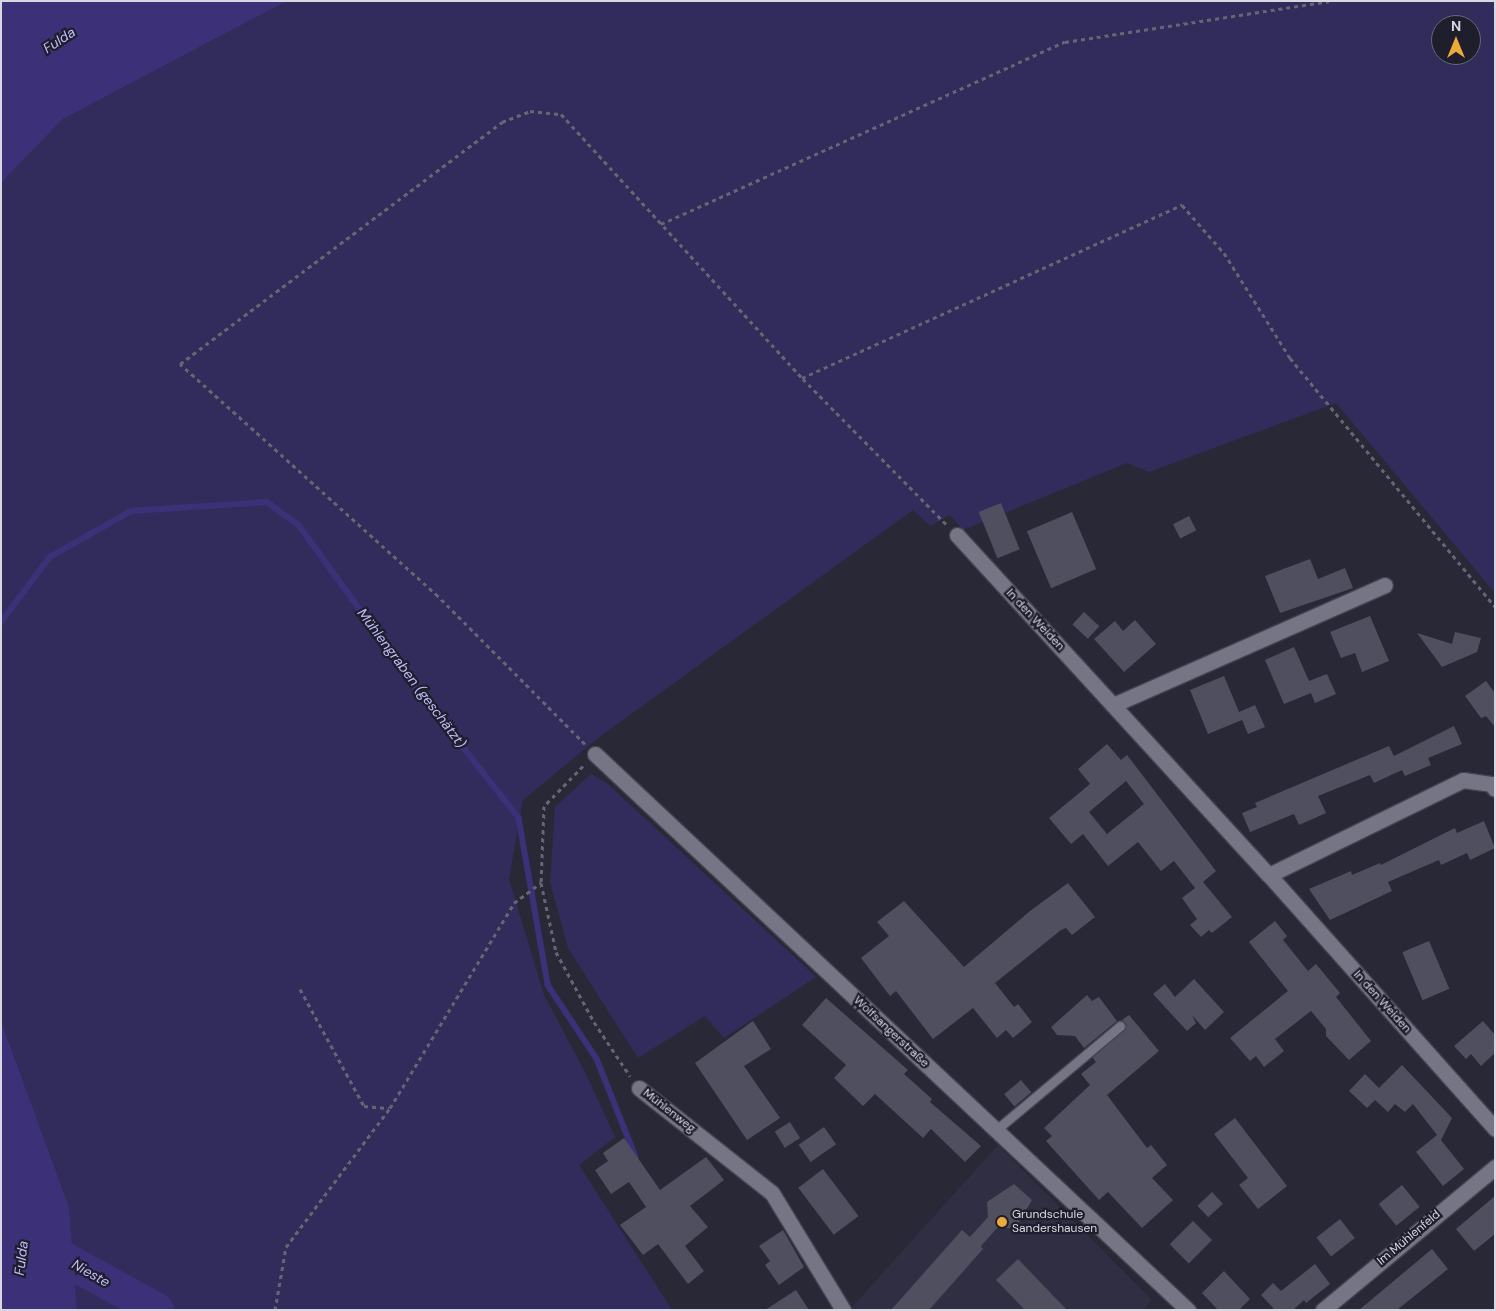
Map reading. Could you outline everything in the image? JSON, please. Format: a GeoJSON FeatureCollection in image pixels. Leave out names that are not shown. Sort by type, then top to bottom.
{"type":"FeatureCollection","features":[{"type":"Feature","properties":{"kind":"street","name":"In den Weiden"},"geometry":{"type":"LineString","coordinates":[[957,535],[1269,875],[1495,1129]]}},
{"type":"Feature","properties":{"kind":"street"},"geometry":{"type":"LineString","coordinates":[[1113,705],[1385,585]]}},
{"type":"Feature","properties":{"kind":"street","name":"Wolfsangerstraße"},"geometry":{"type":"LineString","coordinates":[[595,754],[1188,1310]]}},
{"type":"Feature","properties":{"kind":"street"},"geometry":{"type":"LineString","coordinates":[[1269,875],[1463,780],[1491,784],[1495,789]]}},
{"type":"Feature","properties":{"kind":"street","name":"Mühlenweg"},"geometry":{"type":"LineString","coordinates":[[639,1088],[772,1193],[843,1310]]}},
{"type":"Feature","properties":{"kind":"street","name":"Im Mühlenfeld"},"geometry":{"type":"LineString","coordinates":[[1323,1310],[1495,1167]]}},
{"type":"Feature","properties":{"kind":"lane"},"geometry":{"type":"LineString","coordinates":[[996,1130],[1120,1026]]}},
{"type":"Feature","properties":{"kind":"path"},"geometry":{"type":"LineString","coordinates":[[661,224],[1066,42],[1328,1]]}},
{"type":"Feature","properties":{"kind":"path"},"geometry":{"type":"LineString","coordinates":[[595,754],[438,596],[180,364],[502,122],[530,111],[561,114],[802,378],[957,535]]}},
{"type":"Feature","properties":{"kind":"path"},"geometry":{"type":"LineString","coordinates":[[802,378],[1182,205],[1224,253],[1290,358],[1495,607]]}},
{"type":"Feature","properties":{"kind":"path","name":"Mühlenweg"},"geometry":{"type":"LineString","coordinates":[[595,754],[544,806],[541,883],[556,952],[594,1022],[639,1088]]}},
{"type":"Feature","properties":{"kind":"path"},"geometry":{"type":"LineString","coordinates":[[276,1310],[286,1247],[390,1108],[514,903],[541,883]]}},
{"type":"Feature","properties":{"kind":"path"},"geometry":{"type":"LineString","coordinates":[[300,989],[364,1106],[390,1108]]}},
{"type":"Feature","properties":{"kind":"shaded area"},"geometry":{"type":"Polygon","coordinates":[[[287,1],[1495,1],[1495,593],[1336,403],[1149,472],[1127,463],[963,530],[950,515],[930,526],[913,510],[598,738],[523,800],[509,879],[544,995],[586,1074],[615,1137],[579,1165],[672,1310],[77,1310],[69,1207],[1,1021],[1,183],[63,119],[287,1]]]}},
{"type":"Feature","properties":{"kind":"shaded area"},"geometry":{"type":"Polygon","coordinates":[[[591,774],[607,783],[816,977],[724,1038],[705,1016],[638,1058],[568,948],[550,882],[555,807],[591,774]]]}},
{"type":"Feature","properties":{"kind":"shaded area","name":"Grundschule Sandershausen"},"geometry":{"type":"Polygon","coordinates":[[[998,1145],[1151,1299],[1144,1310],[853,1310],[852,1307],[998,1145]]]}},
{"type":"Feature","properties":{"kind":"water","name":"Fulda"},"geometry":{"type":"Polygon","coordinates":[[[1,1],[287,1],[63,119],[1,183],[1,1]]]}},
{"type":"Feature","properties":{"kind":"water","name":"Fulda"},"geometry":{"type":"Polygon","coordinates":[[[1,1021],[69,1207],[77,1310],[1,1310],[1,1021]]]}},
{"type":"Feature","properties":{"kind":"building"},"geometry":{"type":"Polygon","coordinates":[[[1001,503],[1020,549],[997,558],[979,512],[1001,503]]]}},
{"type":"Feature","properties":{"kind":"building"},"geometry":{"type":"Polygon","coordinates":[[[1072,512],[1096,569],[1051,588],[1027,531],[1072,512]]]}},
{"type":"Feature","properties":{"kind":"building"},"geometry":{"type":"Polygon","coordinates":[[[1189,516],[1196,530],[1180,538],[1173,524],[1189,516]]]}},
{"type":"Feature","properties":{"kind":"building"},"geometry":{"type":"Polygon","coordinates":[[[1310,559],[1318,579],[1345,568],[1353,588],[1280,613],[1265,576],[1310,559]]]}},
{"type":"Feature","properties":{"kind":"building"},"geometry":{"type":"Polygon","coordinates":[[[1084,612],[1099,626],[1088,639],[1072,624],[1084,612]]]}},
{"type":"Feature","properties":{"kind":"building"},"geometry":{"type":"Polygon","coordinates":[[[1370,616],[1389,661],[1362,672],[1355,653],[1341,658],[1330,632],[1370,616]]]}},
{"type":"Feature","properties":{"kind":"building"},"geometry":{"type":"Polygon","coordinates":[[[1135,620],[1156,644],[1124,672],[1094,639],[1115,621],[1123,631],[1135,620]]]}},
{"type":"Feature","properties":{"kind":"building"},"geometry":{"type":"Polygon","coordinates":[[[1455,632],[1481,638],[1477,652],[1442,667],[1417,633],[1452,644],[1455,632]]]}},
{"type":"Feature","properties":{"kind":"building"},"geometry":{"type":"Polygon","coordinates":[[[1294,647],[1309,681],[1327,674],[1336,694],[1315,703],[1311,693],[1284,704],[1265,660],[1294,647]]]}},
{"type":"Feature","properties":{"kind":"building"},"geometry":{"type":"Polygon","coordinates":[[[1224,676],[1239,712],[1255,705],[1265,727],[1248,734],[1242,720],[1208,734],[1190,690],[1224,676]]]}},
{"type":"Feature","properties":{"kind":"building"},"geometry":{"type":"Polygon","coordinates":[[[1486,681],[1495,693],[1495,727],[1486,716],[1481,718],[1465,696],[1486,681]]]}},
{"type":"Feature","properties":{"kind":"building"},"geometry":{"type":"Polygon","coordinates":[[[1454,726],[1462,744],[1428,758],[1431,765],[1405,776],[1402,770],[1374,783],[1370,775],[1318,796],[1326,813],[1299,825],[1294,814],[1250,832],[1242,813],[1257,807],[1255,803],[1389,746],[1394,756],[1454,726]]]}},
{"type":"Feature","properties":{"kind":"building"},"geometry":{"type":"Polygon","coordinates":[[[1107,744],[1121,760],[1127,755],[1216,871],[1203,882],[1232,917],[1212,933],[1209,930],[1201,937],[1190,925],[1197,919],[1182,898],[1195,888],[1174,861],[1161,871],[1138,842],[1108,866],[1083,834],[1071,844],[1049,818],[1090,784],[1078,769],[1107,744]],[[1126,781],[1089,812],[1107,834],[1144,804],[1126,781]]]}},
{"type":"Feature","properties":{"kind":"building"},"geometry":{"type":"Polygon","coordinates":[[[1484,821],[1495,848],[1470,860],[1467,853],[1441,865],[1439,860],[1388,882],[1392,891],[1330,920],[1309,889],[1351,871],[1352,875],[1380,863],[1381,865],[1455,828],[1457,833],[1484,821]]]}},
{"type":"Feature","properties":{"kind":"building"},"geometry":{"type":"Polygon","coordinates":[[[1068,883],[1095,917],[1072,935],[1066,928],[1061,930],[995,983],[1014,1007],[1018,1004],[1032,1022],[1013,1038],[1006,1030],[997,1038],[973,1008],[933,1039],[896,991],[890,996],[861,958],[889,936],[877,922],[904,901],[964,967],[1030,911],[1068,883]]]}},
{"type":"Feature","properties":{"kind":"building"},"geometry":{"type":"Polygon","coordinates":[[[1275,921],[1287,936],[1283,940],[1308,971],[1316,964],[1340,993],[1336,997],[1371,1041],[1349,1060],[1326,1036],[1326,1029],[1311,1011],[1275,1039],[1284,1051],[1264,1067],[1256,1056],[1250,1061],[1230,1038],[1288,991],[1249,942],[1275,921]]]}},
{"type":"Feature","properties":{"kind":"building"},"geometry":{"type":"Polygon","coordinates":[[[1429,941],[1449,989],[1423,1000],[1402,952],[1429,941]]]}},
{"type":"Feature","properties":{"kind":"building"},"geometry":{"type":"Polygon","coordinates":[[[1194,979],[1224,1012],[1205,1030],[1192,1015],[1196,1023],[1187,1031],[1153,994],[1165,984],[1175,997],[1194,979]]]}},
{"type":"Feature","properties":{"kind":"building"},"geometry":{"type":"Polygon","coordinates":[[[1087,995],[1092,1001],[1099,997],[1117,1021],[1084,1048],[1075,1036],[1057,1035],[1051,1027],[1087,995]]]}},
{"type":"Feature","properties":{"kind":"building"},"geometry":{"type":"Polygon","coordinates":[[[826,998],[908,1070],[904,1074],[932,1099],[930,1102],[981,1146],[965,1162],[931,1129],[923,1138],[875,1094],[863,1106],[834,1078],[846,1065],[802,1025],[826,998]]]}},
{"type":"Feature","properties":{"kind":"building"},"geometry":{"type":"Polygon","coordinates":[[[1129,1015],[1159,1051],[1107,1095],[1147,1148],[1151,1145],[1167,1165],[1152,1178],[1173,1200],[1142,1228],[1108,1192],[1099,1200],[1046,1141],[1052,1136],[1044,1128],[1090,1085],[1081,1074],[1096,1062],[1092,1057],[1124,1030],[1126,1024],[1122,1020],[1129,1015]]]}},
{"type":"Feature","properties":{"kind":"building"},"geometry":{"type":"Polygon","coordinates":[[[753,1021],[771,1049],[744,1066],[780,1118],[747,1140],[695,1063],[753,1021]]]}},
{"type":"Feature","properties":{"kind":"building"},"geometry":{"type":"Polygon","coordinates":[[[1483,1021],[1495,1035],[1495,1053],[1481,1066],[1471,1054],[1466,1059],[1454,1046],[1483,1021]]]}},
{"type":"Feature","properties":{"kind":"building"},"geometry":{"type":"Polygon","coordinates":[[[1402,1065],[1452,1118],[1441,1140],[1464,1169],[1443,1186],[1416,1152],[1437,1135],[1413,1104],[1405,1112],[1395,1104],[1388,1112],[1375,1100],[1367,1108],[1349,1091],[1365,1074],[1379,1088],[1402,1065]]]}},
{"type":"Feature","properties":{"kind":"building"},"geometry":{"type":"Polygon","coordinates":[[[1021,1080],[1031,1092],[1014,1106],[1004,1094],[1021,1080]]]}},
{"type":"Feature","properties":{"kind":"building"},"geometry":{"type":"Polygon","coordinates":[[[1235,1118],[1287,1186],[1258,1209],[1239,1185],[1248,1178],[1214,1134],[1235,1118]]]}},
{"type":"Feature","properties":{"kind":"building"},"geometry":{"type":"Polygon","coordinates":[[[790,1122],[800,1138],[785,1148],[775,1132],[790,1122]]]}},
{"type":"Feature","properties":{"kind":"building"},"geometry":{"type":"Polygon","coordinates":[[[824,1127],[836,1144],[811,1162],[799,1145],[824,1127]]]}},
{"type":"Feature","properties":{"kind":"building"},"geometry":{"type":"Polygon","coordinates":[[[624,1138],[660,1190],[706,1157],[724,1180],[690,1206],[708,1227],[685,1246],[704,1271],[688,1284],[658,1244],[643,1255],[620,1225],[646,1207],[629,1182],[611,1194],[595,1170],[608,1161],[603,1153],[624,1138]]]}},
{"type":"Feature","properties":{"kind":"building"},"geometry":{"type":"Polygon","coordinates":[[[823,1169],[859,1216],[834,1235],[798,1188],[823,1169]]]}},
{"type":"Feature","properties":{"kind":"building"},"geometry":{"type":"Polygon","coordinates":[[[1014,1184],[1032,1200],[1015,1229],[998,1227],[981,1246],[983,1249],[929,1310],[891,1310],[962,1230],[970,1237],[988,1217],[987,1202],[1014,1184]]]}},
{"type":"Feature","properties":{"kind":"building"},"geometry":{"type":"Polygon","coordinates":[[[1402,1185],[1420,1207],[1396,1226],[1379,1204],[1402,1185]]]}},
{"type":"Feature","properties":{"kind":"building"},"geometry":{"type":"Polygon","coordinates":[[[1212,1192],[1223,1204],[1208,1217],[1197,1206],[1212,1192]]]}},
{"type":"Feature","properties":{"kind":"building"},"geometry":{"type":"Polygon","coordinates":[[[1495,1196],[1495,1234],[1474,1251],[1456,1229],[1495,1196]]]}},
{"type":"Feature","properties":{"kind":"building"},"geometry":{"type":"Polygon","coordinates":[[[1340,1219],[1355,1238],[1331,1256],[1316,1237],[1340,1219]]]}},
{"type":"Feature","properties":{"kind":"building"},"geometry":{"type":"Polygon","coordinates":[[[1193,1221],[1212,1240],[1189,1263],[1170,1244],[1193,1221]]]}},
{"type":"Feature","properties":{"kind":"building"},"geometry":{"type":"Polygon","coordinates":[[[783,1230],[804,1267],[779,1285],[765,1265],[770,1261],[759,1246],[783,1230]]]}},
{"type":"Feature","properties":{"kind":"building"},"geometry":{"type":"Polygon","coordinates":[[[1432,1249],[1448,1269],[1397,1310],[1359,1310],[1432,1249]]]}},
{"type":"Feature","properties":{"kind":"building"},"geometry":{"type":"Polygon","coordinates":[[[1018,1259],[1067,1310],[1025,1310],[996,1280],[1018,1259]]]}},
{"type":"Feature","properties":{"kind":"building"},"geometry":{"type":"Polygon","coordinates":[[[1315,1264],[1330,1284],[1306,1303],[1304,1300],[1293,1310],[1275,1310],[1261,1295],[1273,1283],[1281,1291],[1315,1264]]]}},
{"type":"Feature","properties":{"kind":"building"},"geometry":{"type":"Polygon","coordinates":[[[1224,1271],[1250,1299],[1239,1310],[1218,1310],[1202,1293],[1224,1271]]]}},
{"type":"Feature","properties":{"kind":"building"},"geometry":{"type":"Polygon","coordinates":[[[796,1290],[809,1310],[765,1310],[796,1290]]]}},
{"type":"Feature","properties":{"kind":"waterway","name":"Mühlengraben (geschätzt)"},"geometry":{"type":"LineString","coordinates":[[1,622],[50,557],[131,511],[267,502],[299,525],[422,695],[519,818],[548,985],[597,1059],[636,1157]]}},
{"type":"Feature","properties":{"kind":"waterway","name":"Nieste"},"geometry":{"type":"LineString","coordinates":[[32,1241],[157,1310]]}},
{"type":"Feature","properties":{"kind":"place","name":"Grundschule Sandershausen"},"geometry":{"type":"Point","coordinates":[1002,1222]}}]}
